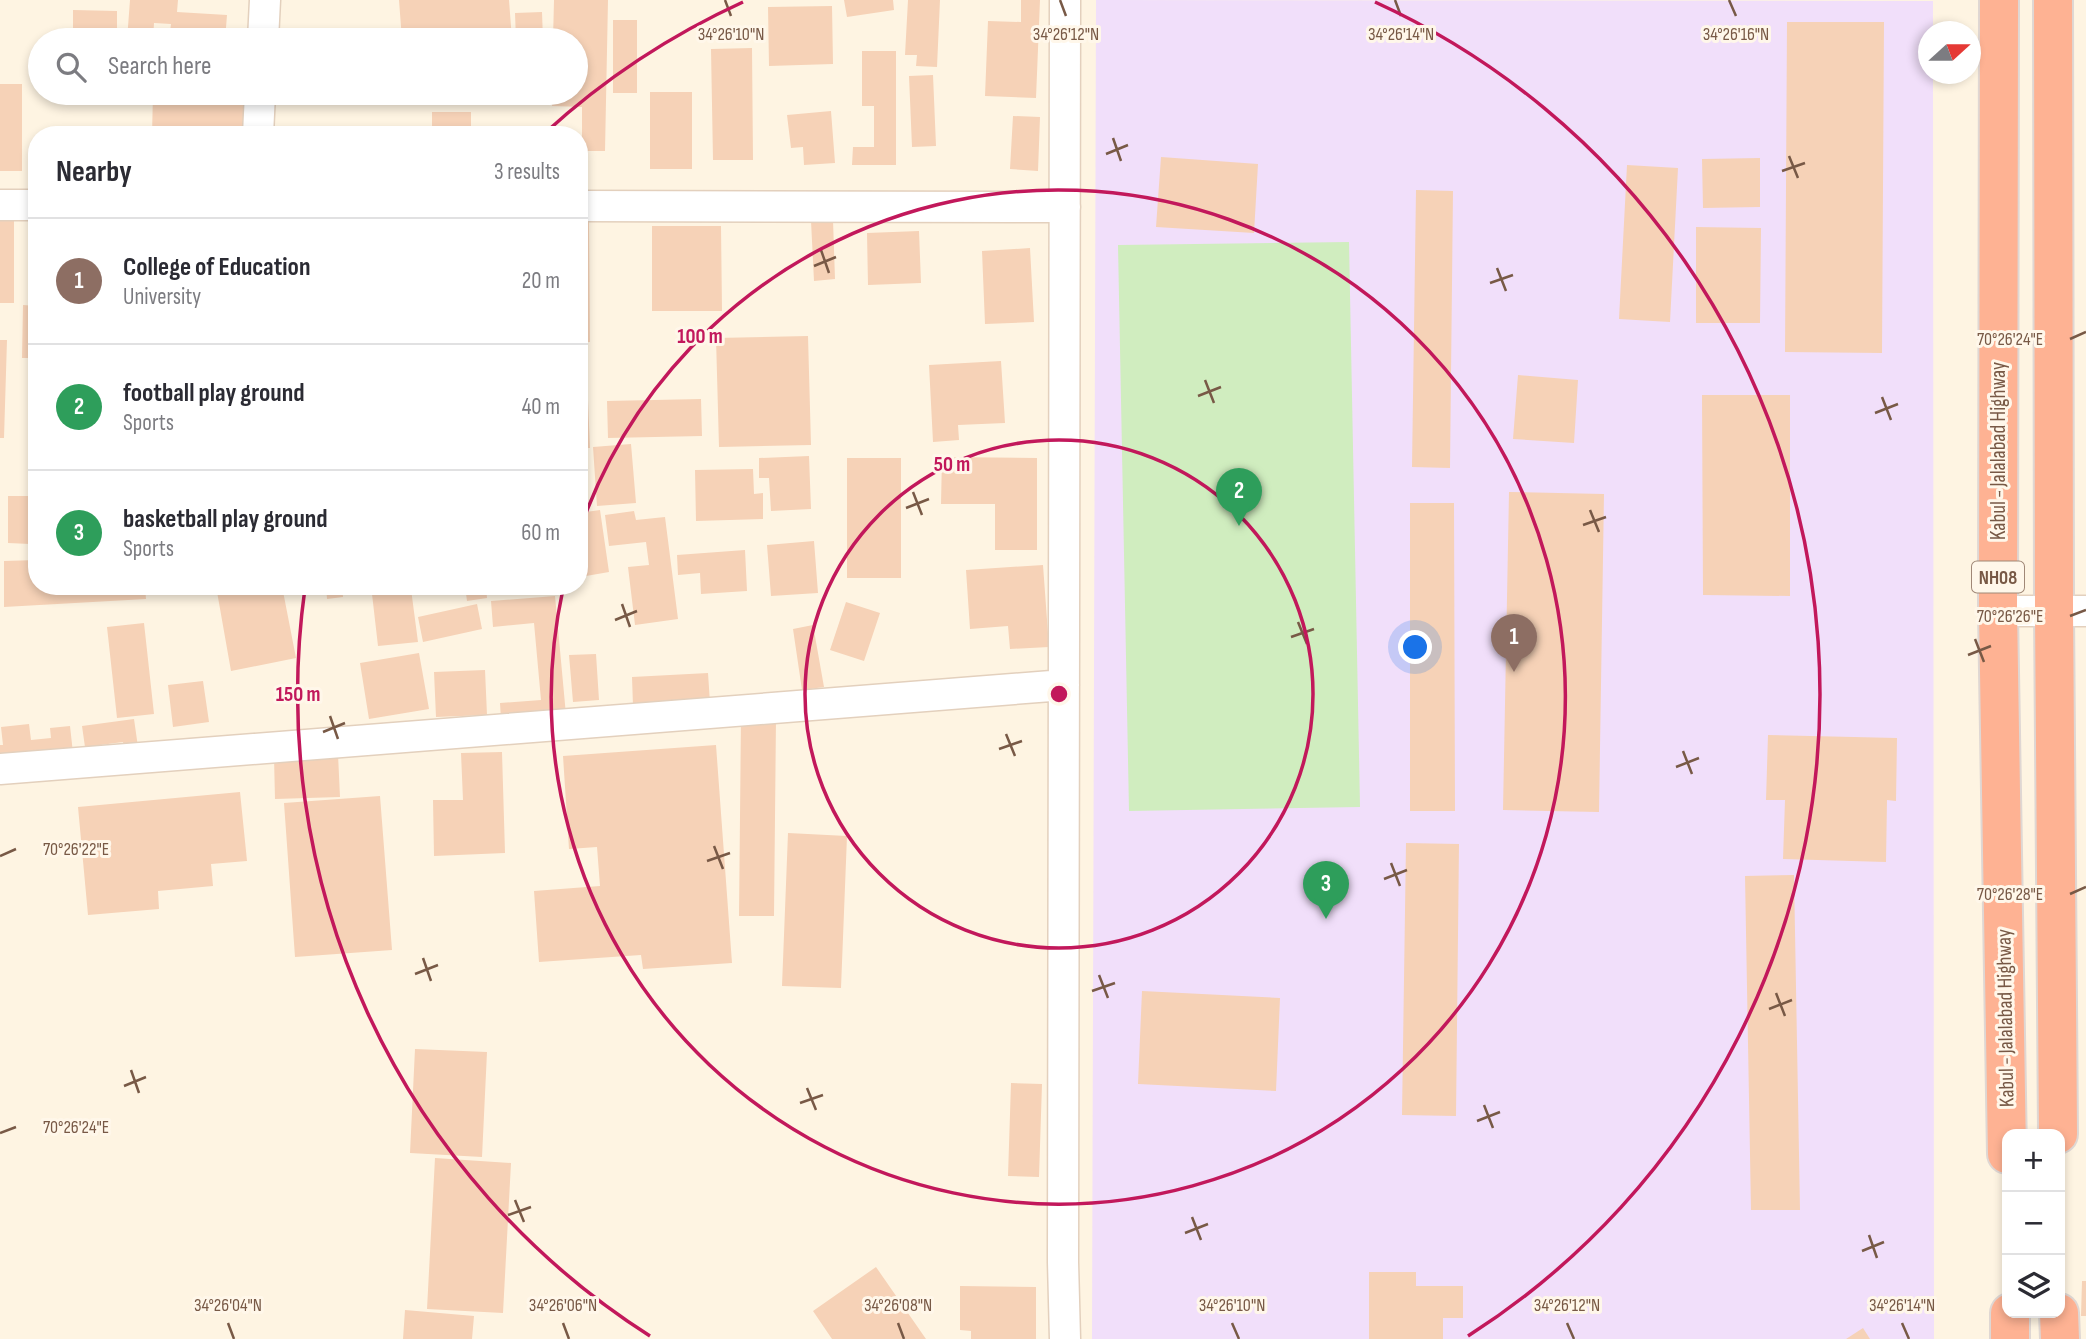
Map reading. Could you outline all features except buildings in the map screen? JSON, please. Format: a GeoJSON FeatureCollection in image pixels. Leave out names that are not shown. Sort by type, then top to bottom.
{"type":"FeatureCollection","features":[{"type":"Feature","properties":{"kind":"highway","name":"Kabul - Jalalabad Highway"},"geometry":{"type":"LineString","coordinates":[[1999,0],[1998,611],[2007,1129]]}},
{"type":"Feature","properties":{"kind":"highway","name":"NH08"},"geometry":{"type":"LineString","coordinates":[[2053,0],[2070,611],[2058,1129]]}},
{"type":"Feature","properties":{"kind":"highway"},"geometry":{"type":"LineString","coordinates":[[2010,1318],[2010,1339]]}},
{"type":"Feature","properties":{"kind":"highway"},"geometry":{"type":"LineString","coordinates":[[2059,1318],[2060,1339]]}},
{"type":"Feature","properties":{"kind":"street"},"geometry":{"type":"LineString","coordinates":[[264,28],[265,0]]}},
{"type":"Feature","properties":{"kind":"street"},"geometry":{"type":"LineString","coordinates":[[1065,0],[1065,1339]]}},
{"type":"Feature","properties":{"kind":"street"},"geometry":{"type":"LineString","coordinates":[[258,126],[259,105]]}},
{"type":"Feature","properties":{"kind":"street"},"geometry":{"type":"LineString","coordinates":[[0,205],[28,205]]}},
{"type":"Feature","properties":{"kind":"street"},"geometry":{"type":"LineString","coordinates":[[588,206],[1065,207]]}},
{"type":"Feature","properties":{"kind":"street"},"geometry":{"type":"LineString","coordinates":[[1998,611],[2070,611]]}},
{"type":"Feature","properties":{"kind":"street"},"geometry":{"type":"LineString","coordinates":[[0,769],[1064,685]]}},
{"type":"Feature","properties":{"kind":"shaded area"},"geometry":{"type":"Polygon","coordinates":[[[1096,0],[1933,1],[1933,21],[1918,21],[1918,84],[1933,84],[1934,1339],[1092,1339],[1096,0]]]}},
{"type":"Feature","properties":{"kind":"green space"},"geometry":{"type":"Polygon","coordinates":[[[1349,242],[1360,807],[1129,811],[1118,245],[1349,242]]]}},
{"type":"Feature","properties":{"kind":"place","name":"football play ground"},"geometry":{"type":"Point","coordinates":[1239,526]}},
{"type":"Feature","properties":{"kind":"place","name":"College of Education"},"geometry":{"type":"Point","coordinates":[1514,672]}},
{"type":"Feature","properties":{"kind":"place","name":"basketball play ground"},"geometry":{"type":"Point","coordinates":[1326,919]}}]}
